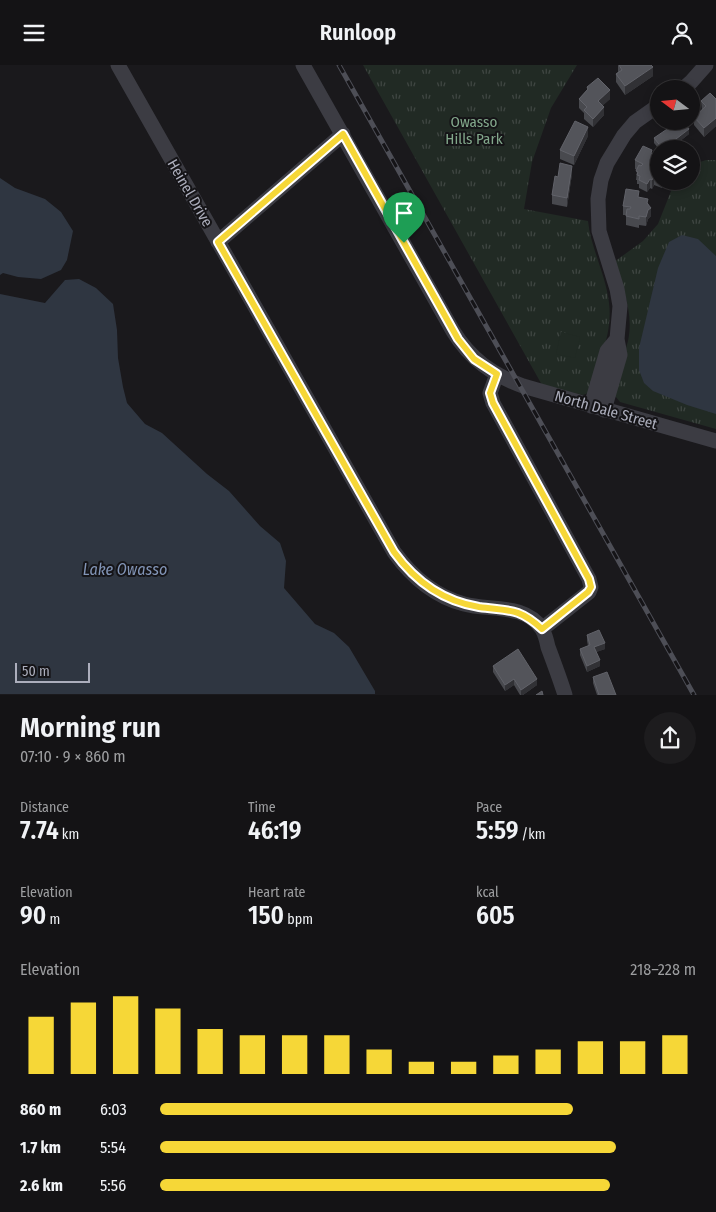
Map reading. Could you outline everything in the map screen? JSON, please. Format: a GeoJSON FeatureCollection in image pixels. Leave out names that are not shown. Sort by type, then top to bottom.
{"type":"FeatureCollection","features":[{"type":"Feature","properties":{"kind":"street","name":"Heinel Drive"},"geometry":{"type":"LineString","coordinates":[[118,65],[394,552],[405,567],[416,579],[446,598],[472,605],[508,609],[531,619],[542,629]]}},
{"type":"Feature","properties":{"kind":"street","name":"North Dale Street"},"geometry":{"type":"LineString","coordinates":[[304,65],[458,339],[474,359],[497,374],[523,386],[716,441]]}},
{"type":"Feature","properties":{"kind":"street"},"geometry":{"type":"LineString","coordinates":[[693,80],[706,65]]}},
{"type":"Feature","properties":{"kind":"street"},"geometry":{"type":"LineString","coordinates":[[598,408],[620,355],[617,339],[620,306],[617,289],[601,239],[597,215],[601,180],[606,163],[624,135],[635,123],[650,112]]}},
{"type":"Feature","properties":{"kind":"street"},"geometry":{"type":"LineString","coordinates":[[218,242],[343,134]]}},
{"type":"Feature","properties":{"kind":"street"},"geometry":{"type":"LineString","coordinates":[[497,374],[490,393],[493,403],[589,579],[591,587],[588,592],[542,629],[565,695]]}},
{"type":"Feature","properties":{"kind":"green space","name":"Owasso Hills Park"},"geometry":{"type":"Polygon","coordinates":[[[363,65],[577,65],[551,108],[532,162],[524,209],[588,221],[607,293],[610,315],[604,349],[588,393],[583,395],[542,385],[363,65]]]}},
{"type":"Feature","properties":{"kind":"green space"},"geometry":{"type":"Polygon","coordinates":[[[716,160],[716,429],[620,402],[616,397],[613,397],[617,376],[628,341],[630,321],[627,301],[614,262],[643,241],[658,224],[671,190],[700,190],[700,162],[716,160]]]}},
{"type":"Feature","properties":{"kind":"green space"},"geometry":{"type":"Polygon","coordinates":[[[561,332],[580,337],[575,358],[556,354],[561,332]]]}},
{"type":"Feature","properties":{"kind":"water"},"geometry":{"type":"Polygon","coordinates":[[[0,178],[15,188],[45,199],[61,212],[73,231],[67,260],[61,270],[41,279],[18,277],[3,273],[0,275],[0,178]]]}},
{"type":"Feature","properties":{"kind":"water"},"geometry":{"type":"Polygon","coordinates":[[[682,235],[698,239],[716,256],[716,414],[653,391],[644,383],[639,370],[639,348],[658,268],[669,242],[682,235]]]}},
{"type":"Feature","properties":{"kind":"water","name":"Lake Owasso"},"geometry":{"type":"Polygon","coordinates":[[[79,279],[96,288],[113,304],[117,330],[118,358],[127,403],[145,424],[162,433],[207,474],[229,491],[260,526],[280,543],[286,561],[284,588],[315,624],[334,633],[349,647],[375,694],[0,694],[0,294],[45,303],[65,280],[79,279]]]}},
{"type":"Feature","properties":{"kind":"building"},"geometry":{"type":"Polygon","coordinates":[[[619,65],[651,65],[653,67],[625,86],[616,74],[622,70],[619,65]]]}},
{"type":"Feature","properties":{"kind":"building"},"geometry":{"type":"Polygon","coordinates":[[[598,78],[610,90],[598,101],[604,107],[593,119],[584,110],[587,107],[579,99],[588,89],[587,87],[598,78]]]}},
{"type":"Feature","properties":{"kind":"building"},"geometry":{"type":"Polygon","coordinates":[[[710,93],[716,99],[716,118],[704,128],[700,124],[700,112],[706,106],[701,101],[710,93]]]}},
{"type":"Feature","properties":{"kind":"building"},"geometry":{"type":"Polygon","coordinates":[[[575,121],[588,127],[574,156],[560,150],[575,121]]]}},
{"type":"Feature","properties":{"kind":"building"},"geometry":{"type":"Polygon","coordinates":[[[666,130],[688,130],[675,140],[656,140],[654,138],[666,130]]]}},
{"type":"Feature","properties":{"kind":"building"},"geometry":{"type":"Polygon","coordinates":[[[643,146],[650,149],[650,179],[647,184],[639,180],[640,176],[637,175],[638,172],[636,171],[639,165],[643,164],[635,160],[643,146]]]}},
{"type":"Feature","properties":{"kind":"building"},"geometry":{"type":"Polygon","coordinates":[[[560,163],[572,166],[567,198],[552,195],[555,176],[558,177],[560,163]]]}},
{"type":"Feature","properties":{"kind":"building"},"geometry":{"type":"Polygon","coordinates":[[[626,189],[639,191],[638,197],[648,199],[647,203],[651,208],[648,210],[646,217],[639,216],[639,219],[626,216],[627,209],[631,207],[623,206],[626,189]]]}},
{"type":"Feature","properties":{"kind":"building"},"geometry":{"type":"Polygon","coordinates":[[[599,630],[605,643],[594,647],[600,660],[587,666],[580,649],[590,645],[587,635],[599,630]]]}},
{"type":"Feature","properties":{"kind":"building"},"geometry":{"type":"Polygon","coordinates":[[[518,649],[537,679],[521,690],[514,679],[505,685],[493,666],[518,649]]]}},
{"type":"Feature","properties":{"kind":"building"},"geometry":{"type":"Polygon","coordinates":[[[607,672],[616,695],[599,695],[593,677],[607,672]]]}},
{"type":"Feature","properties":{"kind":"railway"},"geometry":{"type":"LineString","coordinates":[[339,65],[694,695]]}},
{"type":"Feature","properties":{"kind":"route"},"geometry":{"type":"LineString","coordinates":[[343,134],[404,243],[462,345],[474,359],[497,374],[490,393],[493,403],[589,579],[591,587],[588,592],[542,629],[531,619],[508,609],[480,607],[446,598],[416,579],[405,567],[394,552],[218,242],[343,134]]}}]}
